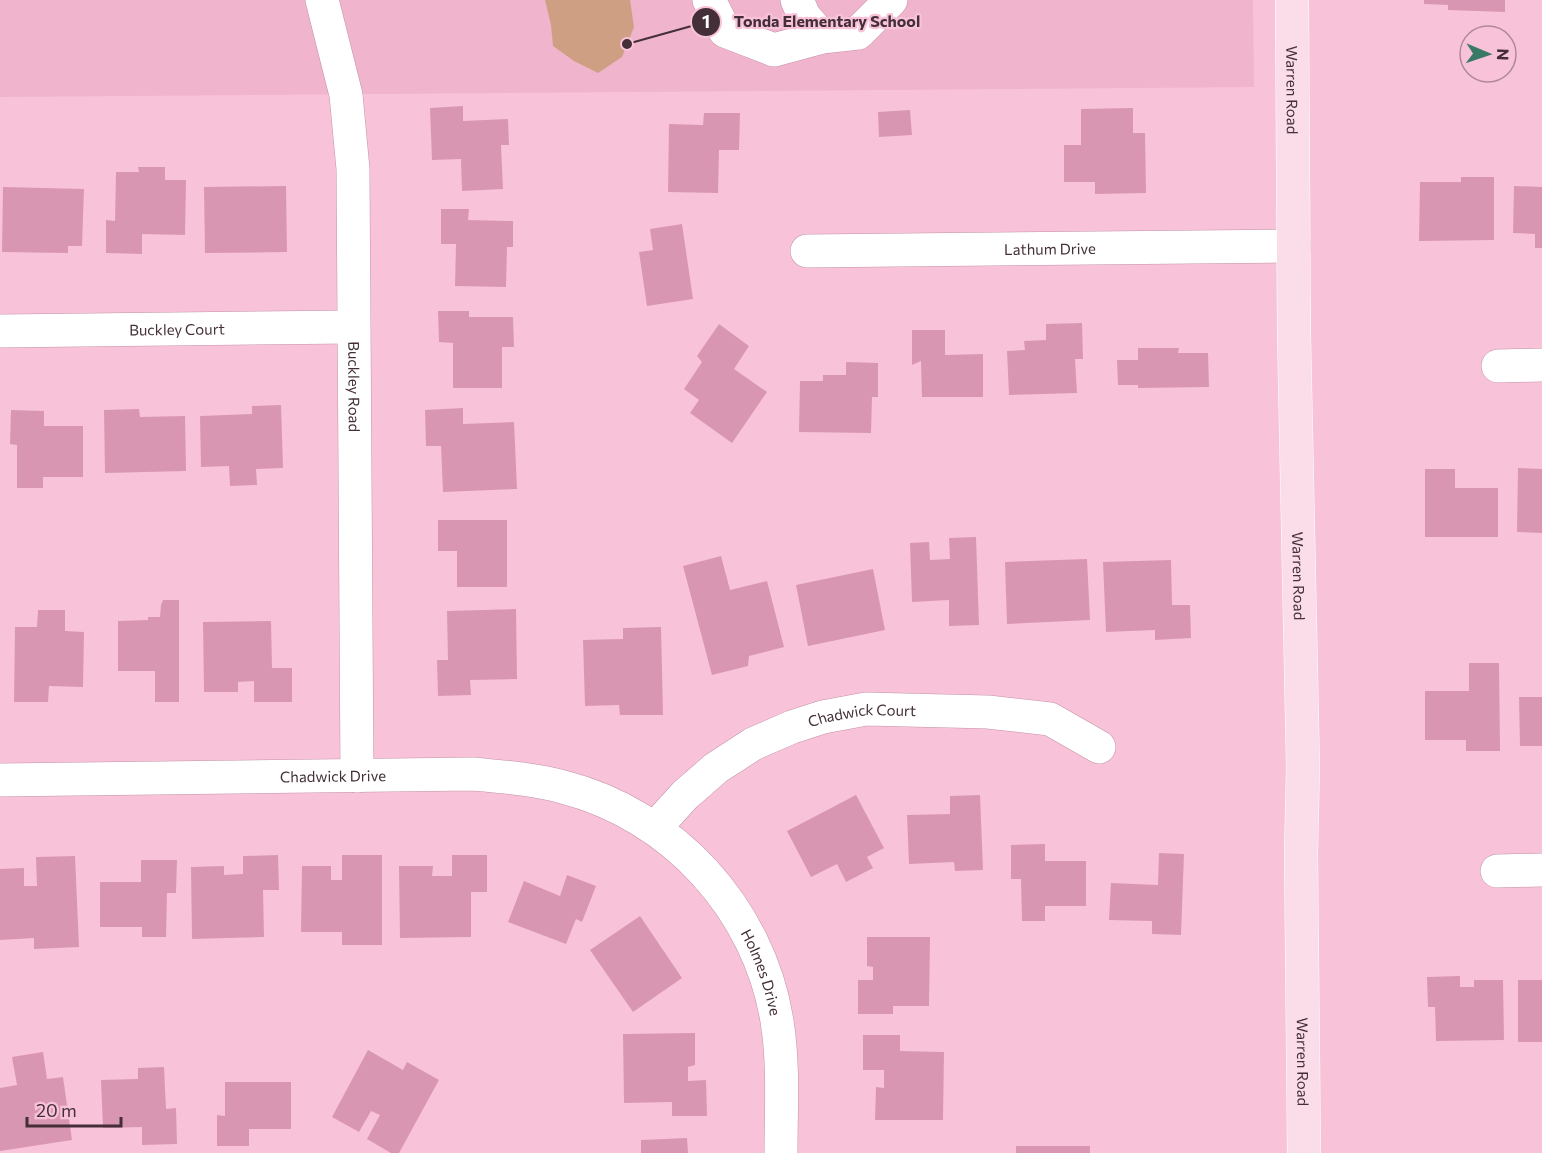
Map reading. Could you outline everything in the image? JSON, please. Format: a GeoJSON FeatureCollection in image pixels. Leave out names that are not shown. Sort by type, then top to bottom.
{"type":"FeatureCollection","features":[{"type":"Feature","properties":{"kind":"main road","name":"Warren Road"},"geometry":{"type":"LineString","coordinates":[[1292,0],[1303,768],[1301,853],[1304,1153]]}},
{"type":"Feature","properties":{"kind":"street","name":"Buckley Road"},"geometry":{"type":"LineString","coordinates":[[321,0],[346,95],[353,168],[357,776]]}},
{"type":"Feature","properties":{"kind":"street"},"geometry":{"type":"LineString","coordinates":[[709,0],[725,31],[774,50],[822,38],[858,33],[891,0]]}},
{"type":"Feature","properties":{"kind":"street"},"geometry":{"type":"LineString","coordinates":[[798,0],[804,16],[822,38]]}},
{"type":"Feature","properties":{"kind":"street","name":"Lathum Drive"},"geometry":{"type":"LineString","coordinates":[[807,251],[1294,246]]}},
{"type":"Feature","properties":{"kind":"street","name":"Buckley Court"},"geometry":{"type":"LineString","coordinates":[[0,331],[353,327]]}},
{"type":"Feature","properties":{"kind":"street"},"geometry":{"type":"LineString","coordinates":[[1498,366],[1542,365]]}},
{"type":"Feature","properties":{"kind":"street","name":"Chadwick Court"},"geometry":{"type":"LineString","coordinates":[[655,828],[685,795],[716,768],[753,744],[792,727],[866,709],[988,712],[1050,719],[1099,747]]}},
{"type":"Feature","properties":{"kind":"street","name":"Chadwick Drive"},"geometry":{"type":"LineString","coordinates":[[0,780],[473,774],[531,779],[565,787],[598,798],[655,828]]}},
{"type":"Feature","properties":{"kind":"street","name":"Holmes Drive"},"geometry":{"type":"LineString","coordinates":[[655,828],[696,862],[729,902],[755,948],[770,989],[777,1022],[780,1055],[781,1153]]}},
{"type":"Feature","properties":{"kind":"street"},"geometry":{"type":"LineString","coordinates":[[1497,871],[1542,870]]}},
{"type":"Feature","properties":{"kind":"shaded area"},"geometry":{"type":"Polygon","coordinates":[[[0,0],[1253,0],[1254,87],[0,97],[0,0]]]}},
{"type":"Feature","properties":{"kind":"shaded area"},"geometry":{"type":"Polygon","coordinates":[[[545,0],[630,0],[634,27],[622,57],[598,73],[574,61],[553,46],[545,0]]]}},
{"type":"Feature","properties":{"kind":"building"},"geometry":{"type":"Polygon","coordinates":[[[1424,0],[1505,0],[1505,12],[1448,10],[1448,5],[1424,4],[1424,0]]]}},
{"type":"Feature","properties":{"kind":"building"},"geometry":{"type":"Polygon","coordinates":[[[463,106],[463,121],[508,119],[509,145],[501,145],[503,189],[462,191],[461,159],[432,160],[430,108],[463,106]]]}},
{"type":"Feature","properties":{"kind":"building"},"geometry":{"type":"Polygon","coordinates":[[[1133,108],[1133,133],[1145,133],[1146,193],[1095,194],[1095,182],[1064,182],[1064,145],[1081,145],[1081,109],[1133,108]]]}},
{"type":"Feature","properties":{"kind":"building"},"geometry":{"type":"Polygon","coordinates":[[[910,110],[912,135],[879,137],[878,112],[910,110]]]}},
{"type":"Feature","properties":{"kind":"building"},"geometry":{"type":"Polygon","coordinates":[[[704,113],[740,113],[739,150],[719,150],[718,193],[668,192],[669,124],[703,125],[704,113]]]}},
{"type":"Feature","properties":{"kind":"building"},"geometry":{"type":"Polygon","coordinates":[[[138,167],[165,167],[165,180],[186,180],[185,235],[142,234],[142,254],[106,253],[106,220],[115,221],[116,172],[139,172],[138,167]]]}},
{"type":"Feature","properties":{"kind":"building"},"geometry":{"type":"Polygon","coordinates":[[[1461,177],[1494,177],[1494,240],[1419,241],[1420,182],[1461,182],[1461,177]]]}},
{"type":"Feature","properties":{"kind":"building"},"geometry":{"type":"Polygon","coordinates":[[[286,186],[287,252],[205,253],[204,187],[286,186]]]}},
{"type":"Feature","properties":{"kind":"building"},"geometry":{"type":"Polygon","coordinates":[[[1514,186],[1542,187],[1542,248],[1535,248],[1535,234],[1513,233],[1514,186]]]}},
{"type":"Feature","properties":{"kind":"building"},"geometry":{"type":"Polygon","coordinates":[[[3,187],[84,189],[82,246],[68,246],[68,253],[2,252],[3,187]]]}},
{"type":"Feature","properties":{"kind":"building"},"geometry":{"type":"Polygon","coordinates":[[[441,209],[469,209],[468,220],[513,221],[513,247],[507,247],[506,287],[455,286],[456,244],[441,244],[441,209]]]}},
{"type":"Feature","properties":{"kind":"building"},"geometry":{"type":"Polygon","coordinates":[[[682,224],[693,299],[647,306],[639,252],[653,250],[650,229],[682,224]]]}},
{"type":"Feature","properties":{"kind":"building"},"geometry":{"type":"Polygon","coordinates":[[[438,311],[469,311],[469,317],[513,317],[514,347],[502,347],[502,388],[453,388],[453,343],[439,342],[438,311]]]}},
{"type":"Feature","properties":{"kind":"building"},"geometry":{"type":"Polygon","coordinates":[[[1082,323],[1083,359],[1075,359],[1077,393],[1009,395],[1007,351],[1025,350],[1024,341],[1046,340],[1046,324],[1082,323]]]}},
{"type":"Feature","properties":{"kind":"building"},"geometry":{"type":"Polygon","coordinates":[[[719,324],[749,346],[734,369],[767,392],[732,443],[690,413],[699,400],[684,389],[702,362],[697,356],[719,324]]]}},
{"type":"Feature","properties":{"kind":"building"},"geometry":{"type":"Polygon","coordinates":[[[912,330],[945,330],[945,355],[983,354],[983,397],[922,397],[921,361],[912,365],[912,330]]]}},
{"type":"Feature","properties":{"kind":"building"},"geometry":{"type":"Polygon","coordinates":[[[1138,348],[1179,348],[1178,353],[1208,353],[1209,387],[1138,388],[1138,385],[1118,385],[1117,360],[1138,360],[1138,348]]]}},
{"type":"Feature","properties":{"kind":"building"},"geometry":{"type":"Polygon","coordinates":[[[846,362],[878,363],[878,397],[872,397],[871,433],[799,432],[800,381],[823,381],[823,375],[846,375],[846,362]]]}},
{"type":"Feature","properties":{"kind":"building"},"geometry":{"type":"Polygon","coordinates":[[[281,405],[283,468],[256,469],[257,485],[230,486],[229,466],[201,467],[200,416],[252,414],[252,406],[281,405]]]}},
{"type":"Feature","properties":{"kind":"building"},"geometry":{"type":"Polygon","coordinates":[[[463,408],[463,424],[514,422],[517,489],[443,492],[441,446],[426,446],[425,410],[463,408]]]}},
{"type":"Feature","properties":{"kind":"building"},"geometry":{"type":"Polygon","coordinates":[[[139,409],[140,417],[185,416],[186,471],[105,473],[104,410],[139,409]]]}},
{"type":"Feature","properties":{"kind":"building"},"geometry":{"type":"Polygon","coordinates":[[[11,410],[44,411],[44,426],[83,426],[83,477],[43,477],[43,488],[17,488],[17,445],[10,444],[11,410]]]}},
{"type":"Feature","properties":{"kind":"building"},"geometry":{"type":"Polygon","coordinates":[[[1518,468],[1542,469],[1542,533],[1517,532],[1518,468]]]}},
{"type":"Feature","properties":{"kind":"building"},"geometry":{"type":"Polygon","coordinates":[[[1425,469],[1455,469],[1455,488],[1498,488],[1498,537],[1425,537],[1425,469]]]}},
{"type":"Feature","properties":{"kind":"building"},"geometry":{"type":"Polygon","coordinates":[[[438,520],[507,520],[507,587],[457,587],[457,551],[438,551],[438,520]]]}},
{"type":"Feature","properties":{"kind":"building"},"geometry":{"type":"Polygon","coordinates":[[[976,537],[979,625],[949,626],[949,600],[912,602],[910,543],[929,542],[930,560],[950,559],[949,538],[976,537]]]}},
{"type":"Feature","properties":{"kind":"building"},"geometry":{"type":"Polygon","coordinates":[[[721,556],[730,590],[767,581],[784,647],[749,656],[748,666],[712,675],[683,566],[721,556]]]}},
{"type":"Feature","properties":{"kind":"building"},"geometry":{"type":"Polygon","coordinates":[[[1087,559],[1090,620],[1007,624],[1005,562],[1087,559]]]}},
{"type":"Feature","properties":{"kind":"building"},"geometry":{"type":"Polygon","coordinates":[[[1171,560],[1172,605],[1190,605],[1191,638],[1155,640],[1155,630],[1106,632],[1103,562],[1171,560]]]}},
{"type":"Feature","properties":{"kind":"building"},"geometry":{"type":"Polygon","coordinates":[[[873,569],[885,630],[808,646],[796,585],[873,569]]]}},
{"type":"Feature","properties":{"kind":"building"},"geometry":{"type":"Polygon","coordinates":[[[163,600],[179,600],[179,702],[155,702],[155,671],[118,671],[118,621],[148,620],[148,617],[160,617],[163,600]]]}},
{"type":"Feature","properties":{"kind":"building"},"geometry":{"type":"Polygon","coordinates":[[[516,609],[517,679],[470,680],[471,695],[438,696],[437,660],[448,660],[447,611],[516,609]]]}},
{"type":"Feature","properties":{"kind":"building"},"geometry":{"type":"Polygon","coordinates":[[[38,610],[65,610],[65,631],[84,632],[83,687],[49,686],[48,702],[14,702],[15,627],[37,627],[38,610]]]}},
{"type":"Feature","properties":{"kind":"building"},"geometry":{"type":"Polygon","coordinates":[[[271,621],[272,668],[292,668],[292,702],[254,702],[254,681],[238,682],[238,692],[204,692],[203,622],[271,621]]]}},
{"type":"Feature","properties":{"kind":"building"},"geometry":{"type":"Polygon","coordinates":[[[661,627],[663,715],[620,715],[619,705],[585,706],[583,640],[623,639],[623,628],[661,627]]]}},
{"type":"Feature","properties":{"kind":"building"},"geometry":{"type":"Polygon","coordinates":[[[1469,663],[1499,663],[1500,751],[1466,751],[1466,740],[1425,740],[1425,691],[1469,691],[1469,663]]]}},
{"type":"Feature","properties":{"kind":"building"},"geometry":{"type":"Polygon","coordinates":[[[1519,697],[1542,697],[1542,746],[1520,746],[1519,697]]]}},
{"type":"Feature","properties":{"kind":"building"},"geometry":{"type":"Polygon","coordinates":[[[856,795],[884,848],[867,857],[873,868],[846,882],[837,864],[811,877],[787,831],[856,795]]]}},
{"type":"Feature","properties":{"kind":"building"},"geometry":{"type":"Polygon","coordinates":[[[980,795],[983,870],[955,871],[954,862],[909,864],[907,815],[950,814],[950,796],[980,795]]]}},
{"type":"Feature","properties":{"kind":"building"},"geometry":{"type":"Polygon","coordinates":[[[1045,844],[1045,861],[1086,861],[1086,906],[1045,906],[1045,921],[1022,921],[1021,879],[1011,879],[1011,845],[1045,844]]]}},
{"type":"Feature","properties":{"kind":"building"},"geometry":{"type":"Polygon","coordinates":[[[1159,853],[1184,854],[1181,935],[1152,934],[1152,921],[1109,920],[1111,883],[1158,885],[1159,853]]]}},
{"type":"Feature","properties":{"kind":"building"},"geometry":{"type":"Polygon","coordinates":[[[278,855],[279,890],[263,890],[264,937],[192,939],[191,867],[224,866],[224,875],[243,874],[243,856],[278,855]]]}},
{"type":"Feature","properties":{"kind":"building"},"geometry":{"type":"Polygon","coordinates":[[[342,855],[382,855],[382,945],[342,945],[342,932],[301,932],[302,866],[331,866],[331,880],[342,880],[342,855]]]}},
{"type":"Feature","properties":{"kind":"building"},"geometry":{"type":"Polygon","coordinates":[[[452,855],[487,855],[487,892],[471,892],[471,937],[400,938],[399,866],[433,866],[432,876],[452,876],[452,855]]]}},
{"type":"Feature","properties":{"kind":"building"},"geometry":{"type":"Polygon","coordinates":[[[75,856],[79,947],[34,949],[34,938],[0,940],[0,869],[24,868],[24,886],[37,886],[36,857],[75,856]]]}},
{"type":"Feature","properties":{"kind":"building"},"geometry":{"type":"Polygon","coordinates":[[[141,860],[177,860],[176,893],[167,893],[166,937],[142,937],[142,927],[100,927],[100,882],[141,882],[141,860]]]}},
{"type":"Feature","properties":{"kind":"building"},"geometry":{"type":"Polygon","coordinates":[[[567,875],[596,886],[582,922],[576,919],[566,944],[508,922],[524,881],[560,896],[567,875]]]}},
{"type":"Feature","properties":{"kind":"building"},"geometry":{"type":"Polygon","coordinates":[[[640,916],[682,978],[633,1012],[590,950],[640,916]]]}},
{"type":"Feature","properties":{"kind":"building"},"geometry":{"type":"Polygon","coordinates":[[[867,937],[930,937],[929,1006],[893,1006],[893,1014],[858,1014],[858,980],[873,980],[873,967],[867,966],[867,937]]]}},
{"type":"Feature","properties":{"kind":"building"},"geometry":{"type":"Polygon","coordinates":[[[1460,976],[1460,987],[1474,987],[1474,980],[1503,980],[1504,1040],[1436,1041],[1435,1007],[1428,1007],[1427,977],[1460,976]]]}},
{"type":"Feature","properties":{"kind":"building"},"geometry":{"type":"Polygon","coordinates":[[[1518,980],[1542,980],[1542,1042],[1518,1042],[1518,980]]]}},
{"type":"Feature","properties":{"kind":"building"},"geometry":{"type":"Polygon","coordinates":[[[695,1033],[695,1065],[688,1067],[688,1081],[706,1080],[707,1116],[672,1116],[672,1102],[624,1103],[623,1034],[695,1033]]]}},
{"type":"Feature","properties":{"kind":"building"},"geometry":{"type":"Polygon","coordinates":[[[863,1035],[900,1035],[900,1051],[944,1052],[943,1120],[875,1120],[876,1087],[884,1088],[884,1070],[863,1070],[863,1035]]]}},
{"type":"Feature","properties":{"kind":"building"},"geometry":{"type":"Polygon","coordinates":[[[368,1050],[403,1070],[407,1062],[439,1080],[399,1153],[391,1153],[367,1139],[380,1115],[371,1111],[359,1132],[332,1117],[368,1050]]]}},
{"type":"Feature","properties":{"kind":"building"},"geometry":{"type":"Polygon","coordinates":[[[43,1052],[47,1079],[63,1077],[72,1140],[0,1151],[0,1088],[17,1085],[12,1057],[43,1052]]]}},
{"type":"Feature","properties":{"kind":"building"},"geometry":{"type":"Polygon","coordinates":[[[164,1067],[166,1109],[176,1108],[177,1144],[142,1145],[142,1127],[103,1128],[101,1080],[138,1079],[138,1068],[164,1067]]]}},
{"type":"Feature","properties":{"kind":"building"},"geometry":{"type":"Polygon","coordinates":[[[225,1082],[291,1082],[291,1129],[249,1129],[249,1146],[217,1146],[217,1115],[225,1116],[225,1082]]]}},
{"type":"Feature","properties":{"kind":"building"},"geometry":{"type":"Polygon","coordinates":[[[687,1138],[688,1153],[641,1153],[641,1140],[687,1138]]]}},
{"type":"Feature","properties":{"kind":"building"},"geometry":{"type":"Polygon","coordinates":[[[1016,1146],[1090,1146],[1090,1153],[1016,1153],[1016,1146]]]}},
{"type":"Feature","properties":{"kind":"place","name":"Tonda Elementary School"},"geometry":{"type":"Point","coordinates":[627,44]}}]}
